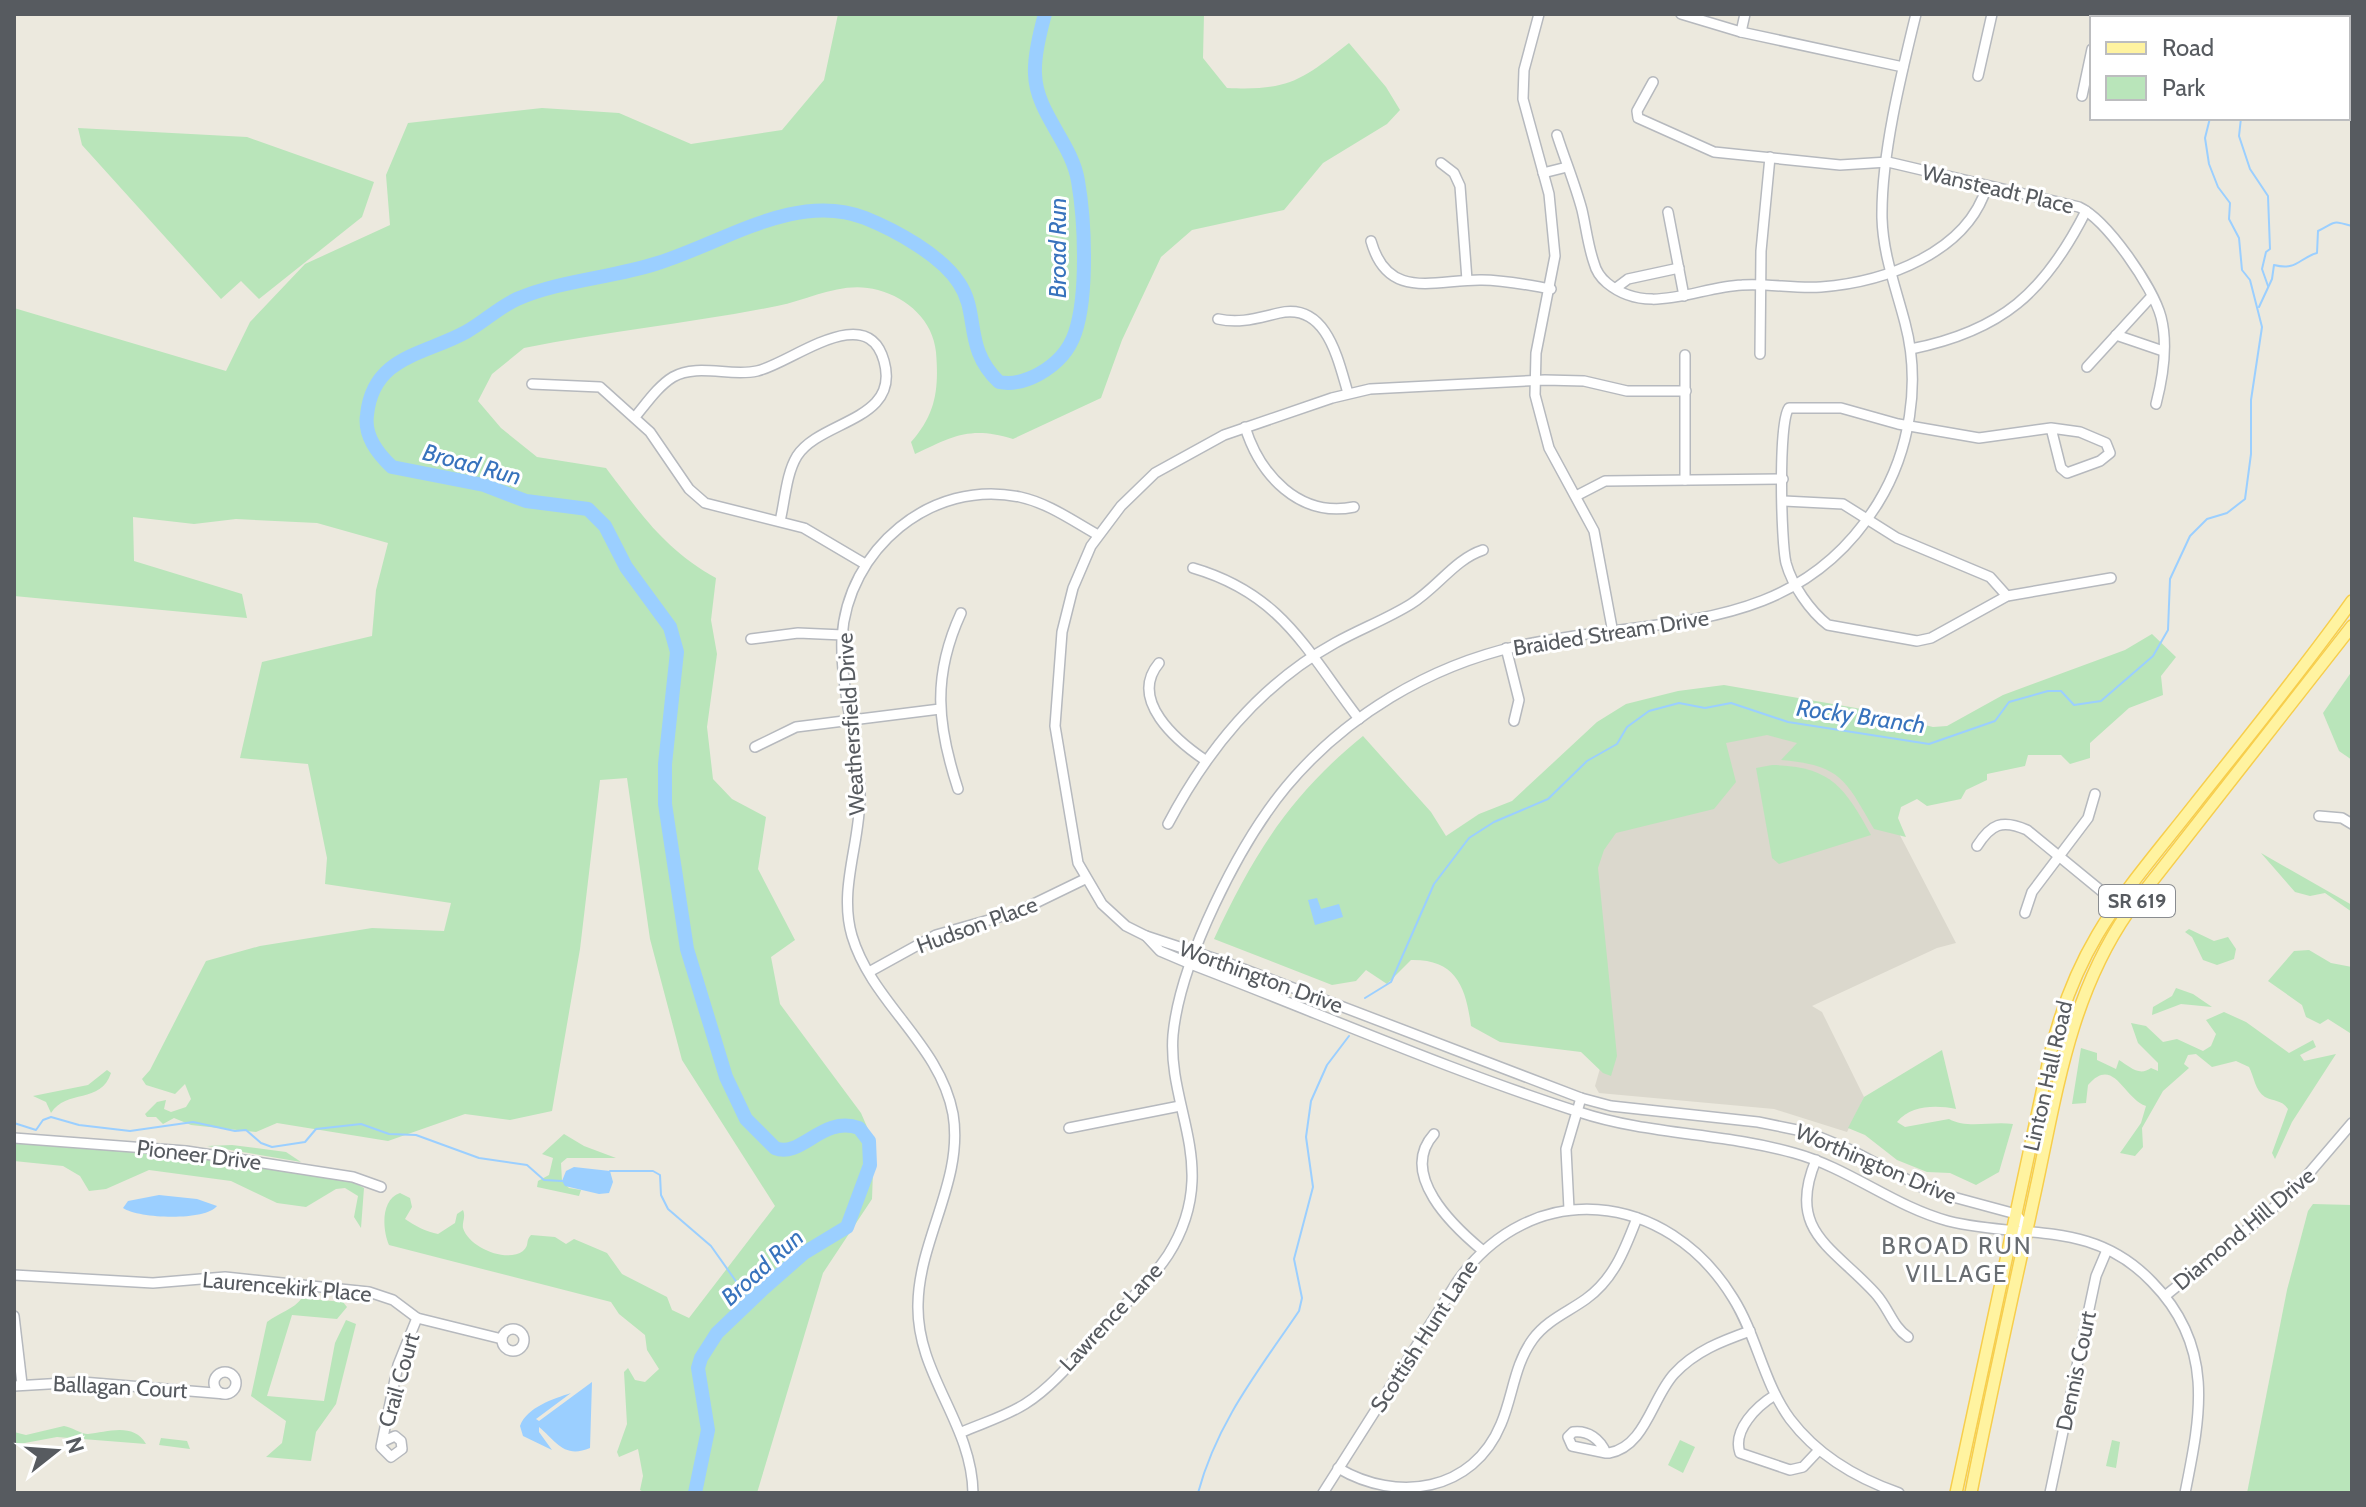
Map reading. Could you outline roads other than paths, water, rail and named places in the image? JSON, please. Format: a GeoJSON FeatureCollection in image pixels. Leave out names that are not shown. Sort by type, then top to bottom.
{"type":"FeatureCollection","features":[{"type":"Feature","properties":{"kind":"main road","name":"Linton Hall Road"},"geometry":{"type":"LineString","coordinates":[[1956,1493],[2061,1012],[2082,957],[2116,903],[2352,601]]}},
{"type":"Feature","properties":{"kind":"main road","name":"Linton Hall Road"},"geometry":{"type":"LineString","coordinates":[[1971,1493],[2070,1032],[2083,991],[2105,945],[2352,626]]}},
{"type":"Feature","properties":{"kind":"street"},"geometry":{"type":"LineString","coordinates":[[1539,14],[1527,55],[1523,88],[1526,117],[1543,173],[1555,236],[1551,289],[1538,338],[1535,381],[1543,431],[1599,546],[1613,633]]}},
{"type":"Feature","properties":{"kind":"street"},"geometry":{"type":"LineString","coordinates":[[1681,14],[1741,32],[1903,67]]}},
{"type":"Feature","properties":{"kind":"street"},"geometry":{"type":"LineString","coordinates":[[1741,32],[1745,14]]}},
{"type":"Feature","properties":{"kind":"street","name":"Braided Stream Drive"},"geometry":{"type":"LineString","coordinates":[[1193,965],[1226,881],[1253,832],[1301,769],[1359,719],[1423,679],[1506,648],[1715,618],[1757,604],[1795,585],[1829,562],[1867,519],[1890,481],[1908,426],[1911,349],[1889,271],[1882,219],[1903,67],[1916,14]]}},
{"type":"Feature","properties":{"kind":"street"},"geometry":{"type":"LineString","coordinates":[[1978,76],[1992,14]]}},
{"type":"Feature","properties":{"kind":"street"},"geometry":{"type":"LineString","coordinates":[[2082,96],[2090,58]]}},
{"type":"Feature","properties":{"kind":"street","name":"Wansteadt Place"},"geometry":{"type":"LineString","coordinates":[[1653,82],[1637,111],[1640,121],[1714,152],[1840,165],[1888,162],[2086,211],[2112,233],[2161,317],[2163,351],[2156,404]]}},
{"type":"Feature","properties":{"kind":"street"},"geometry":{"type":"LineString","coordinates":[[1557,135],[1595,268],[1616,288],[1652,300],[1726,286],[1822,287],[1889,271],[1925,257],[1956,238],[1979,209],[1987,186]]}},
{"type":"Feature","properties":{"kind":"street"},"geometry":{"type":"LineString","coordinates":[[1760,354],[1760,285],[1770,157]]}},
{"type":"Feature","properties":{"kind":"street"},"geometry":{"type":"LineString","coordinates":[[1441,163],[1454,173],[1460,186],[1467,280]]}},
{"type":"Feature","properties":{"kind":"street"},"geometry":{"type":"LineString","coordinates":[[1543,173],[1567,167]]}},
{"type":"Feature","properties":{"kind":"street"},"geometry":{"type":"LineString","coordinates":[[1911,349],[1970,333],[2019,304],[2057,263],[2086,211]]}},
{"type":"Feature","properties":{"kind":"street"},"geometry":{"type":"LineString","coordinates":[[1668,212],[1684,296]]}},
{"type":"Feature","properties":{"kind":"street"},"geometry":{"type":"LineString","coordinates":[[1371,241],[1379,261],[1403,280],[1426,285],[1467,280],[1551,289]]}},
{"type":"Feature","properties":{"kind":"street"},"geometry":{"type":"LineString","coordinates":[[1616,288],[1628,279],[1679,268]]}},
{"type":"Feature","properties":{"kind":"street"},"geometry":{"type":"LineString","coordinates":[[2087,367],[2151,297]]}},
{"type":"Feature","properties":{"kind":"street"},"geometry":{"type":"LineString","coordinates":[[1218,319],[1238,323],[1291,312],[1309,317],[1331,340],[1348,393]]}},
{"type":"Feature","properties":{"kind":"street"},"geometry":{"type":"LineString","coordinates":[[635,417],[665,382],[682,373],[755,372],[839,335],[858,336],[872,343],[882,356],[886,372],[880,397],[867,412],[811,442],[797,456],[780,521]]}},
{"type":"Feature","properties":{"kind":"street"},"geometry":{"type":"LineString","coordinates":[[2116,335],[2163,351]]}},
{"type":"Feature","properties":{"kind":"street"},"geometry":{"type":"LineString","coordinates":[[1685,355],[1685,480]]}},
{"type":"Feature","properties":{"kind":"street","name":"Worthington Drive"},"geometry":{"type":"LineString","coordinates":[[1686,391],[1627,391],[1584,381],[1395,385],[1348,393],[1245,427],[1202,444],[1155,473],[1121,506],[1098,535],[1082,565],[1067,607],[1056,679],[1058,755],[1072,844],[1085,879],[1116,918],[1146,936],[1581,1098],[1611,1106],[1758,1122],[1807,1132],[1851,1150],[1927,1190],[2016,1214]]}},
{"type":"Feature","properties":{"kind":"street"},"geometry":{"type":"LineString","coordinates":[[532,384],[600,387],[661,444],[689,489],[705,503],[816,533],[865,564]]}},
{"type":"Feature","properties":{"kind":"street"},"geometry":{"type":"LineString","coordinates":[[2051,428],[2061,468],[2067,473],[2100,461],[2110,453],[2106,443],[2093,436],[2051,428],[1979,438],[1908,426],[1841,408],[1789,408],[1784,416],[1784,552],[1795,585],[1828,625],[1917,641],[1931,638],[2007,596],[2111,578]]}},
{"type":"Feature","properties":{"kind":"street"},"geometry":{"type":"LineString","coordinates":[[1245,427],[1261,464],[1288,493],[1323,507],[1354,507]]}},
{"type":"Feature","properties":{"kind":"street"},"geometry":{"type":"LineString","coordinates":[[1576,496],[1605,481],[1783,479]]}},
{"type":"Feature","properties":{"kind":"street","name":"Weathersfield Drive"},"geometry":{"type":"LineString","coordinates":[[973,1493],[970,1458],[962,1432],[926,1359],[918,1303],[923,1264],[954,1157],[953,1116],[933,1061],[869,972],[851,934],[847,904],[860,808],[843,635],[851,594],[865,564],[891,534],[914,516],[943,503],[976,495],[1005,495],[1036,502],[1098,535]]}},
{"type":"Feature","properties":{"kind":"street"},"geometry":{"type":"LineString","coordinates":[[1784,501],[1834,501],[1853,508],[1897,538],[1984,574],[1997,583],[2007,596]]}},
{"type":"Feature","properties":{"kind":"street"},"geometry":{"type":"LineString","coordinates":[[1168,824],[1205,760],[1249,709],[1312,656],[1411,604],[1468,555],[1483,550]]}},
{"type":"Feature","properties":{"kind":"street"},"geometry":{"type":"LineString","coordinates":[[1193,568],[1232,581],[1260,597],[1284,619],[1359,719]]}},
{"type":"Feature","properties":{"kind":"street"},"geometry":{"type":"LineString","coordinates":[[958,789],[940,709],[942,662],[961,613]]}},
{"type":"Feature","properties":{"kind":"street"},"geometry":{"type":"LineString","coordinates":[[751,639],[798,633],[843,635]]}},
{"type":"Feature","properties":{"kind":"street"},"geometry":{"type":"LineString","coordinates":[[1506,648],[1519,700],[1514,721]]}},
{"type":"Feature","properties":{"kind":"street"},"geometry":{"type":"LineString","coordinates":[[1159,663],[1149,683],[1157,715],[1175,738],[1205,760]]}},
{"type":"Feature","properties":{"kind":"street"},"geometry":{"type":"LineString","coordinates":[[755,747],[784,731],[940,709]]}},
{"type":"Feature","properties":{"kind":"street"},"geometry":{"type":"LineString","coordinates":[[2025,913],[2032,892],[2088,818],[2095,794]]}},
{"type":"Feature","properties":{"kind":"street"},"geometry":{"type":"LineString","coordinates":[[2319,816],[2342,818],[2352,824]]}},
{"type":"Feature","properties":{"kind":"street"},"geometry":{"type":"LineString","coordinates":[[1977,846],[1988,829],[2000,823],[2013,824],[2027,830],[2116,903]]}},
{"type":"Feature","properties":{"kind":"street","name":"Hudson Place"},"geometry":{"type":"LineString","coordinates":[[869,972],[936,935],[1017,912],[1085,879]]}},
{"type":"Feature","properties":{"kind":"street","name":"Worthington Drive"},"geometry":{"type":"LineString","coordinates":[[1146,936],[1160,951],[1193,965],[1576,1112],[1774,1148],[1816,1160],[1906,1207],[1952,1222],[2012,1233],[2027,1229]]}},
{"type":"Feature","properties":{"kind":"street","name":"Lawrence Lane"},"geometry":{"type":"LineString","coordinates":[[962,1432],[1010,1413],[1041,1391],[1169,1252],[1184,1223],[1192,1183],[1191,1159],[1173,1069],[1173,1034],[1193,965]]}},
{"type":"Feature","properties":{"kind":"street"},"geometry":{"type":"LineString","coordinates":[[1569,1209],[1565,1165],[1581,1098]]}},
{"type":"Feature","properties":{"kind":"street"},"geometry":{"type":"LineString","coordinates":[[1069,1128],[1180,1106]]}},
{"type":"Feature","properties":{"kind":"street","name":"Diamond Hill Drive"},"geometry":{"type":"LineString","coordinates":[[2165,1296],[2282,1202],[2318,1166],[2352,1123]]}},
{"type":"Feature","properties":{"kind":"street"},"geometry":{"type":"LineString","coordinates":[[1434,1134],[1424,1155],[1431,1194],[1449,1220],[1482,1250]]}},
{"type":"Feature","properties":{"kind":"street","name":"Pioneer Drive"},"geometry":{"type":"LineString","coordinates":[[14,1138],[186,1151],[353,1177],[381,1187]]}},
{"type":"Feature","properties":{"kind":"street"},"geometry":{"type":"LineString","coordinates":[[1816,1160],[1806,1190],[1811,1226],[1824,1244],[1877,1294],[1896,1329],[1908,1337]]}},
{"type":"Feature","properties":{"kind":"street","name":"Scottish Hunt Lane"},"geometry":{"type":"LineString","coordinates":[[1323,1493],[1457,1282],[1482,1250],[1521,1223],[1569,1209],[1599,1208],[1637,1218],[1676,1238],[1710,1267],[1733,1298],[1750,1331],[1775,1395],[1790,1419],[1819,1450],[1847,1470],[1879,1490],[1899,1493]]}},
{"type":"Feature","properties":{"kind":"street"},"geometry":{"type":"LineString","coordinates":[[2016,1214],[2027,1229],[2071,1236],[2107,1250],[2138,1269],[2165,1296],[2188,1337],[2200,1391],[2197,1439],[2185,1493]]}},
{"type":"Feature","properties":{"kind":"street"},"geometry":{"type":"LineString","coordinates":[[1338,1468],[1378,1485],[1411,1489],[1439,1484],[1473,1465],[1487,1450],[1502,1423],[1519,1365],[1533,1339],[1550,1321],[1590,1297],[1608,1278],[1625,1251],[1637,1218]]}},
{"type":"Feature","properties":{"kind":"street","name":"Dennis Court"},"geometry":{"type":"LineString","coordinates":[[2050,1493],[2096,1276],[2107,1250]]}},
{"type":"Feature","properties":{"kind":"street","name":"Laurencekirk Place"},"geometry":{"type":"LineString","coordinates":[[14,1275],[153,1283],[225,1277],[343,1289],[387,1297],[417,1318],[502,1339]]}},
{"type":"Feature","properties":{"kind":"street"},"geometry":{"type":"LineString","coordinates":[[14,1316],[18,1385]]}},
{"type":"Feature","properties":{"kind":"street","name":"Crail Court"},"geometry":{"type":"LineString","coordinates":[[382,1442],[398,1365],[417,1318]]}},
{"type":"Feature","properties":{"kind":"street"},"geometry":{"type":"LineString","coordinates":[[1606,1453],[1624,1448],[1636,1438],[1661,1391],[1681,1366],[1722,1341],[1750,1331]]}},
{"type":"Feature","properties":{"kind":"street","name":"Ballagan Court"},"geometry":{"type":"LineString","coordinates":[[18,1385],[82,1382],[226,1394]]}},
{"type":"Feature","properties":{"kind":"street"},"geometry":{"type":"LineString","coordinates":[[1775,1395],[1759,1404],[1749,1416],[1737,1444],[1740,1453],[1790,1470],[1803,1467],[1819,1450]]}},
{"type":"Feature","properties":{"kind":"water"},"geometry":{"type":"Polygon","coordinates":[[[1317,898],[1321,909],[1339,904],[1343,917],[1315,925],[1308,900],[1317,898]]]}},
{"type":"Feature","properties":{"kind":"water"},"geometry":{"type":"Polygon","coordinates":[[[574,1167],[610,1171],[613,1182],[609,1193],[599,1194],[565,1186],[562,1181],[566,1171],[574,1167]]]}},
{"type":"Feature","properties":{"kind":"water"},"geometry":{"type":"Polygon","coordinates":[[[159,1195],[197,1199],[217,1206],[200,1214],[172,1217],[131,1212],[123,1208],[128,1201],[159,1195]]]}},
{"type":"Feature","properties":{"kind":"water"},"geometry":{"type":"Polygon","coordinates":[[[592,1382],[590,1448],[567,1450],[539,1427],[539,1432],[552,1450],[523,1436],[520,1426],[534,1409],[571,1393],[536,1419],[539,1421],[592,1382]]]}},
{"type":"Feature","properties":{"kind":"waterway","name":"Broad Run"},"geometry":{"type":"LineString","coordinates":[[695,1493],[708,1430],[698,1368],[701,1358],[717,1333],[763,1289],[804,1253],[847,1227],[870,1165],[869,1141],[859,1128],[846,1126],[834,1127],[794,1148],[775,1148],[746,1119],[726,1077],[687,949],[665,804],[665,764],[677,652],[670,627],[626,567],[605,526],[588,509],[526,501],[484,485],[392,467],[370,437],[367,415],[371,395],[379,380],[403,360],[466,332],[517,299],[551,287],[658,263],[760,223],[813,211],[839,211],[865,218],[903,236],[929,253],[959,283],[969,307],[981,357],[999,382],[1019,382],[1039,374],[1061,357],[1075,333],[1082,299],[1084,258],[1078,181],[1069,154],[1047,115],[1037,88],[1035,60],[1045,14]]}},
{"type":"Feature","properties":{"kind":"waterway","name":"Rocky Branch"},"geometry":{"type":"LineString","coordinates":[[1365,998],[1391,982],[1434,884],[1469,838],[1494,822],[1548,799],[1587,761],[1617,744],[1627,727],[1649,711],[1679,703],[1705,708],[1731,703],[1788,722],[1929,744],[1995,721],[2009,702],[2048,691],[2061,691],[2074,705],[2101,701],[2153,656],[2168,630],[2170,579],[2190,536],[2207,519],[2227,513],[2245,499],[2251,454],[2251,400],[2262,327],[2250,280],[2242,270],[2239,238],[2229,219],[2230,203],[2218,187],[2209,164],[2205,138],[2210,120]]}},
{"type":"Feature","properties":{"kind":"waterway"},"geometry":{"type":"LineString","coordinates":[[2241,120],[2239,136],[2250,169],[2268,196],[2270,249],[2266,252],[2262,269],[2268,286]]}},
{"type":"Feature","properties":{"kind":"waterway"},"geometry":{"type":"LineString","coordinates":[[2259,307],[2272,279],[2274,265],[2293,265],[2317,253],[2318,231],[2331,224],[2352,226]]}},
{"type":"Feature","properties":{"kind":"waterway","name":"Rocky Branch"},"geometry":{"type":"LineString","coordinates":[[1198,1493],[1206,1467],[1228,1420],[1299,1311],[1302,1298],[1294,1259],[1313,1187],[1306,1137],[1311,1101],[1327,1065],[1349,1036]]}},
{"type":"Feature","properties":{"kind":"waterway"},"geometry":{"type":"LineString","coordinates":[[14,1123],[36,1130],[43,1120],[51,1117],[79,1125],[130,1131],[193,1122],[235,1131],[246,1130],[261,1143],[272,1147],[305,1142],[316,1129],[361,1124],[389,1134],[416,1135],[479,1158],[527,1165],[544,1180],[562,1181]]}},
{"type":"Feature","properties":{"kind":"waterway"},"geometry":{"type":"LineString","coordinates":[[610,1171],[653,1171],[660,1175],[661,1195],[668,1209],[711,1246],[750,1301]]}},
{"type":"Feature","properties":{"kind":"district","name":"BROAD RUN VILLAGE"},"geometry":{"type":"Point","coordinates":[1957,1259]}}]}
